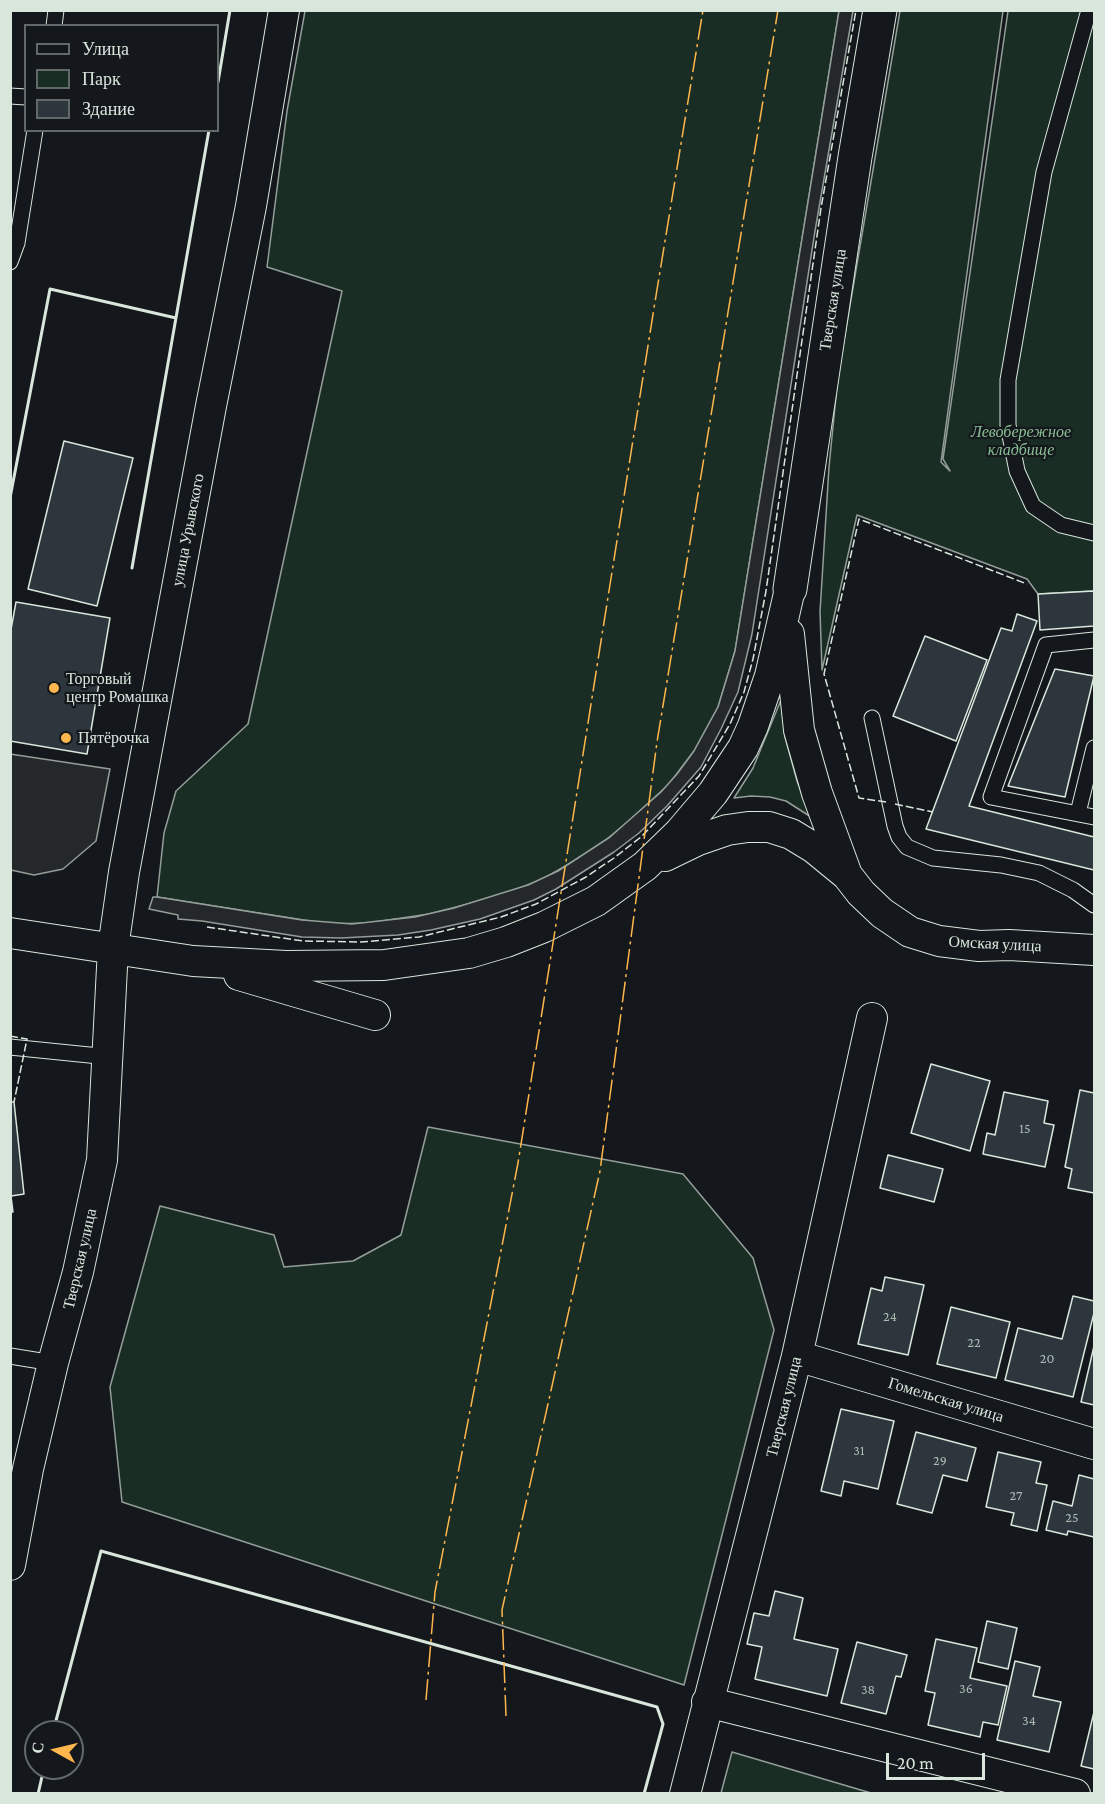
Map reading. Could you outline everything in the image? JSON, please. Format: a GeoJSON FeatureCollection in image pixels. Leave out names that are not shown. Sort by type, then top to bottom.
{"type":"FeatureCollection","features":[{"type":"Feature","properties":{"kind":"street","name":"улица Урывского"},"geometry":{"type":"LineString","coordinates":[[113,948],[124,872],[208,418],[251,207],[284,10]]}},
{"type":"Feature","properties":{"kind":"street","name":"Тверская улица"},"geometry":{"type":"LineString","coordinates":[[790,589],[855,157],[880,10]]}},
{"type":"Feature","properties":{"kind":"street"},"geometry":{"type":"LineString","coordinates":[[645,866],[693,818],[743,748],[770,676],[790,589]]}},
{"type":"Feature","properties":{"kind":"street"},"geometry":{"type":"LineString","coordinates":[[790,589],[789,636],[799,730],[817,793],[847,875]]}},
{"type":"Feature","properties":{"kind":"street"},"geometry":{"type":"LineString","coordinates":[[10,933],[194,961],[286,966],[384,965],[469,953],[506,942],[561,920],[596,901],[645,866],[698,840],[727,830],[769,827],[791,834],[814,848],[847,875]]}},
{"type":"Feature","properties":{"kind":"street","name":"Омская улица"},"geometry":{"type":"LineString","coordinates":[[847,875],[861,893],[882,913],[910,932],[939,941],[979,946],[1009,945],[1095,950]]}},
{"type":"Feature","properties":{"kind":"street","name":"Тверская улица"},"geometry":{"type":"LineString","coordinates":[[10,1565],[20,1506],[53,1363],[78,1272],[102,1160],[113,948]]}},
{"type":"Feature","properties":{"kind":"street"},"geometry":{"type":"LineString","coordinates":[[194,961],[375,1015]]}},
{"type":"Feature","properties":{"kind":"street","name":"Тверская улица"},"geometry":{"type":"LineString","coordinates":[[686,1794],[707,1702],[797,1356],[873,1018]]}},
{"type":"Feature","properties":{"kind":"street","name":"Гомельская улица"},"geometry":{"type":"LineString","coordinates":[[797,1356],[1095,1444]]}},
{"type":"Feature","properties":{"kind":"street"},"geometry":{"type":"LineString","coordinates":[[707,1702],[1075,1794]]}},
{"type":"Feature","properties":{"kind":"lane"},"geometry":{"type":"LineString","coordinates":[[1089,10],[1044,172],[1008,380],[1008,425],[1017,471],[1033,506],[1061,525],[1095,533]]}},
{"type":"Feature","properties":{"kind":"lane"},"geometry":{"type":"LineString","coordinates":[[10,262],[17,243],[35,132]]}},
{"type":"Feature","properties":{"kind":"lane"},"geometry":{"type":"LineString","coordinates":[[1095,640],[1046,645],[991,797],[1095,817]]}},
{"type":"Feature","properties":{"kind":"lane"},"geometry":{"type":"LineString","coordinates":[[872,718],[895,826],[899,837],[907,847],[933,858],[1001,865],[1040,873],[1073,890],[1095,905]]}},
{"type":"Feature","properties":{"kind":"lane"},"geometry":{"type":"LineString","coordinates":[[1078,813],[1095,748]]}},
{"type":"Feature","properties":{"kind":"lane"},"geometry":{"type":"LineString","coordinates":[[10,1047],[109,1057]]}},
{"type":"Feature","properties":{"kind":"lane"},"geometry":{"type":"LineString","coordinates":[[10,1356],[53,1363]]}},
{"type":"Feature","properties":{"kind":"green space"},"geometry":{"type":"Polygon","coordinates":[[[305,11],[839,11],[735,651],[718,707],[694,751],[669,784],[596,848],[543,879],[499,896],[429,914],[368,923],[329,924],[157,897],[164,833],[176,791],[248,724],[342,291],[267,267],[287,111],[305,11]]]}},
{"type":"Feature","properties":{"kind":"green space","name":"Левобережное кладбище"},"geometry":{"type":"Polygon","coordinates":[[[900,11],[1003,11],[941,462],[950,471],[943,459],[1008,11],[1094,11],[1094,591],[1038,594],[1027,579],[857,515],[822,670],[820,612],[829,467],[838,376],[900,11]]]}},
{"type":"Feature","properties":{"kind":"green space"},"geometry":{"type":"Polygon","coordinates":[[[781,700],[785,737],[797,781],[811,817],[786,801],[770,797],[734,798],[753,768],[781,700]]]}},
{"type":"Feature","properties":{"kind":"green space"},"geometry":{"type":"Polygon","coordinates":[[[428,1127],[683,1174],[753,1258],[774,1330],[684,1685],[122,1502],[110,1387],[160,1206],[274,1235],[284,1267],[353,1261],[401,1235],[428,1127]]]}},
{"type":"Feature","properties":{"kind":"green space"},"geometry":{"type":"Polygon","coordinates":[[[732,1752],[871,1793],[721,1793],[732,1752]]]}},
{"type":"Feature","properties":{"kind":"shaded area"},"geometry":{"type":"Polygon","coordinates":[[[839,11],[853,11],[815,231],[752,634],[738,692],[701,767],[667,806],[639,833],[614,852],[556,889],[534,900],[480,919],[398,935],[341,938],[302,937],[178,919],[178,915],[149,909],[153,897],[157,897],[302,920],[352,924],[415,917],[454,908],[528,885],[558,871],[610,837],[661,792],[677,774],[694,751],[718,707],[735,651],[839,11]]]}},
{"type":"Feature","properties":{"kind":"shaded area"},"geometry":{"type":"Polygon","coordinates":[[[10,754],[110,769],[96,841],[63,869],[34,875],[11,870],[10,754]]]}},
{"type":"Feature","properties":{"kind":"building"},"geometry":{"type":"Polygon","coordinates":[[[64,441],[133,458],[97,606],[28,589],[64,441]]]}},
{"type":"Feature","properties":{"kind":"building"},"geometry":{"type":"Polygon","coordinates":[[[1094,591],[1094,626],[1040,630],[1038,594],[1094,591]]]}},
{"type":"Feature","properties":{"kind":"building","name":"Торговый центр Ромашка"},"geometry":{"type":"Polygon","coordinates":[[[16,602],[110,618],[87,754],[10,741],[10,635],[16,602]]]}},
{"type":"Feature","properties":{"kind":"building"},"geometry":{"type":"Polygon","coordinates":[[[1017,614],[1037,621],[969,806],[1094,837],[1094,870],[926,829],[1001,628],[1012,631],[1017,614]]]}},
{"type":"Feature","properties":{"kind":"building"},"geometry":{"type":"Polygon","coordinates":[[[925,636],[987,660],[956,741],[893,716],[925,636]]]}},
{"type":"Feature","properties":{"kind":"building"},"geometry":{"type":"Polygon","coordinates":[[[1055,669],[1094,676],[1065,797],[1008,786],[1055,669]]]}},
{"type":"Feature","properties":{"kind":"building"},"geometry":{"type":"Polygon","coordinates":[[[931,1064],[990,1081],[970,1151],[911,1133],[931,1064]]]}},
{"type":"Feature","properties":{"kind":"building"},"geometry":{"type":"Polygon","coordinates":[[[1080,1090],[1094,1093],[1094,1193],[1068,1188],[1072,1169],[1065,1167],[1080,1090]]]}},
{"type":"Feature","properties":{"kind":"building"},"geometry":{"type":"Polygon","coordinates":[[[1004,1092],[1048,1101],[1044,1123],[1054,1125],[1045,1167],[983,1154],[987,1133],[995,1135],[1004,1092]]]}},
{"type":"Feature","properties":{"kind":"building"},"geometry":{"type":"Polygon","coordinates":[[[10,1102],[14,1102],[24,1194],[11,1196],[13,1212],[10,1212],[10,1102]]]}},
{"type":"Feature","properties":{"kind":"building"},"geometry":{"type":"Polygon","coordinates":[[[888,1155],[943,1169],[934,1202],[880,1188],[888,1155]]]}},
{"type":"Feature","properties":{"kind":"building"},"geometry":{"type":"Polygon","coordinates":[[[885,1277],[924,1285],[908,1355],[858,1344],[871,1288],[882,1291],[885,1277]]]}},
{"type":"Feature","properties":{"kind":"building"},"geometry":{"type":"Polygon","coordinates":[[[1073,1296],[1094,1301],[1094,1313],[1073,1397],[1005,1380],[1018,1328],[1062,1339],[1073,1296]]]}},
{"type":"Feature","properties":{"kind":"building"},"geometry":{"type":"Polygon","coordinates":[[[951,1307],[1010,1322],[996,1378],[937,1364],[951,1307]]]}},
{"type":"Feature","properties":{"kind":"building"},"geometry":{"type":"Polygon","coordinates":[[[1094,1346],[1094,1405],[1081,1402],[1094,1346]]]}},
{"type":"Feature","properties":{"kind":"building"},"geometry":{"type":"Polygon","coordinates":[[[841,1409],[894,1421],[878,1489],[844,1481],[841,1496],[821,1491],[841,1409]]]}},
{"type":"Feature","properties":{"kind":"building"},"geometry":{"type":"Polygon","coordinates":[[[916,1432],[976,1448],[967,1481],[943,1475],[932,1513],[897,1504],[916,1432]]]}},
{"type":"Feature","properties":{"kind":"building"},"geometry":{"type":"Polygon","coordinates":[[[998,1452],[1041,1462],[1036,1483],[1047,1485],[1037,1531],[1011,1525],[1014,1513],[986,1507],[998,1452]]]}},
{"type":"Feature","properties":{"kind":"building"},"geometry":{"type":"Polygon","coordinates":[[[1079,1475],[1094,1479],[1094,1537],[1068,1531],[1067,1535],[1046,1530],[1053,1501],[1072,1506],[1079,1475]]]}},
{"type":"Feature","properties":{"kind":"building"},"geometry":{"type":"Polygon","coordinates":[[[775,1591],[803,1598],[794,1639],[838,1649],[827,1696],[755,1679],[762,1647],[747,1644],[754,1613],[769,1616],[775,1591]]]}},
{"type":"Feature","properties":{"kind":"building"},"geometry":{"type":"Polygon","coordinates":[[[987,1621],[1017,1628],[1008,1669],[978,1662],[987,1621]]]}},
{"type":"Feature","properties":{"kind":"building"},"geometry":{"type":"Polygon","coordinates":[[[936,1639],[977,1648],[970,1678],[1007,1686],[998,1725],[983,1722],[980,1737],[928,1725],[935,1693],[925,1691],[936,1639]]]}},
{"type":"Feature","properties":{"kind":"building"},"geometry":{"type":"Polygon","coordinates":[[[857,1642],[907,1655],[901,1677],[896,1676],[886,1714],[841,1703],[857,1642]]]}},
{"type":"Feature","properties":{"kind":"building"},"geometry":{"type":"Polygon","coordinates":[[[1015,1661],[1040,1667],[1033,1696],[1061,1702],[1049,1752],[997,1740],[1015,1661]]]}},
{"type":"Feature","properties":{"kind":"building"},"geometry":{"type":"Polygon","coordinates":[[[1094,1712],[1094,1769],[1081,1766],[1094,1712]]]}},
{"type":"Feature","properties":{"kind":"fence"},"geometry":{"type":"LineString","coordinates":[[207,927],[303,941],[361,942],[419,937],[501,917],[536,904],[586,877],[614,858],[641,837],[699,776],[730,724],[744,692],[753,659],[766,591],[821,208],[856,10]]}},
{"type":"Feature","properties":{"kind":"fence"},"geometry":{"type":"LineString","coordinates":[[886,802],[859,798],[824,674],[859,519],[1027,584]]}},
{"type":"Feature","properties":{"kind":"fence"},"geometry":{"type":"LineString","coordinates":[[895,804],[933,812]]}},
{"type":"Feature","properties":{"kind":"fence"},"geometry":{"type":"LineString","coordinates":[[10,1036],[27,1039],[14,1102]]}},
{"type":"Feature","properties":{"kind":"wall"},"geometry":{"type":"LineString","coordinates":[[219,76],[230,10]]}},
{"type":"Feature","properties":{"kind":"wall"},"geometry":{"type":"LineString","coordinates":[[132,568],[209,132]]}},
{"type":"Feature","properties":{"kind":"wall"},"geometry":{"type":"LineString","coordinates":[[10,498],[50,289],[176,318]]}},
{"type":"Feature","properties":{"kind":"wall"},"geometry":{"type":"LineString","coordinates":[[56,1720],[101,1551],[657,1707],[663,1724],[644,1794]]}},
{"type":"Feature","properties":{"kind":"wall"},"geometry":{"type":"LineString","coordinates":[[38,1794],[41,1780]]}},
{"type":"Feature","properties":{"kind":"power"},"geometry":{"type":"LineString","coordinates":[[426,1700],[435,1592],[518,1163],[703,10]]}},
{"type":"Feature","properties":{"kind":"power"},"geometry":{"type":"LineString","coordinates":[[506,1716],[502,1610],[600,1171],[657,742],[778,10]]}},
{"type":"Feature","properties":{"kind":"place","name":"Торговый центр Ромашка"},"geometry":{"type":"Point","coordinates":[54,688]}},
{"type":"Feature","properties":{"kind":"place","name":"Пятёрочка"},"geometry":{"type":"Point","coordinates":[66,738]}}]}
